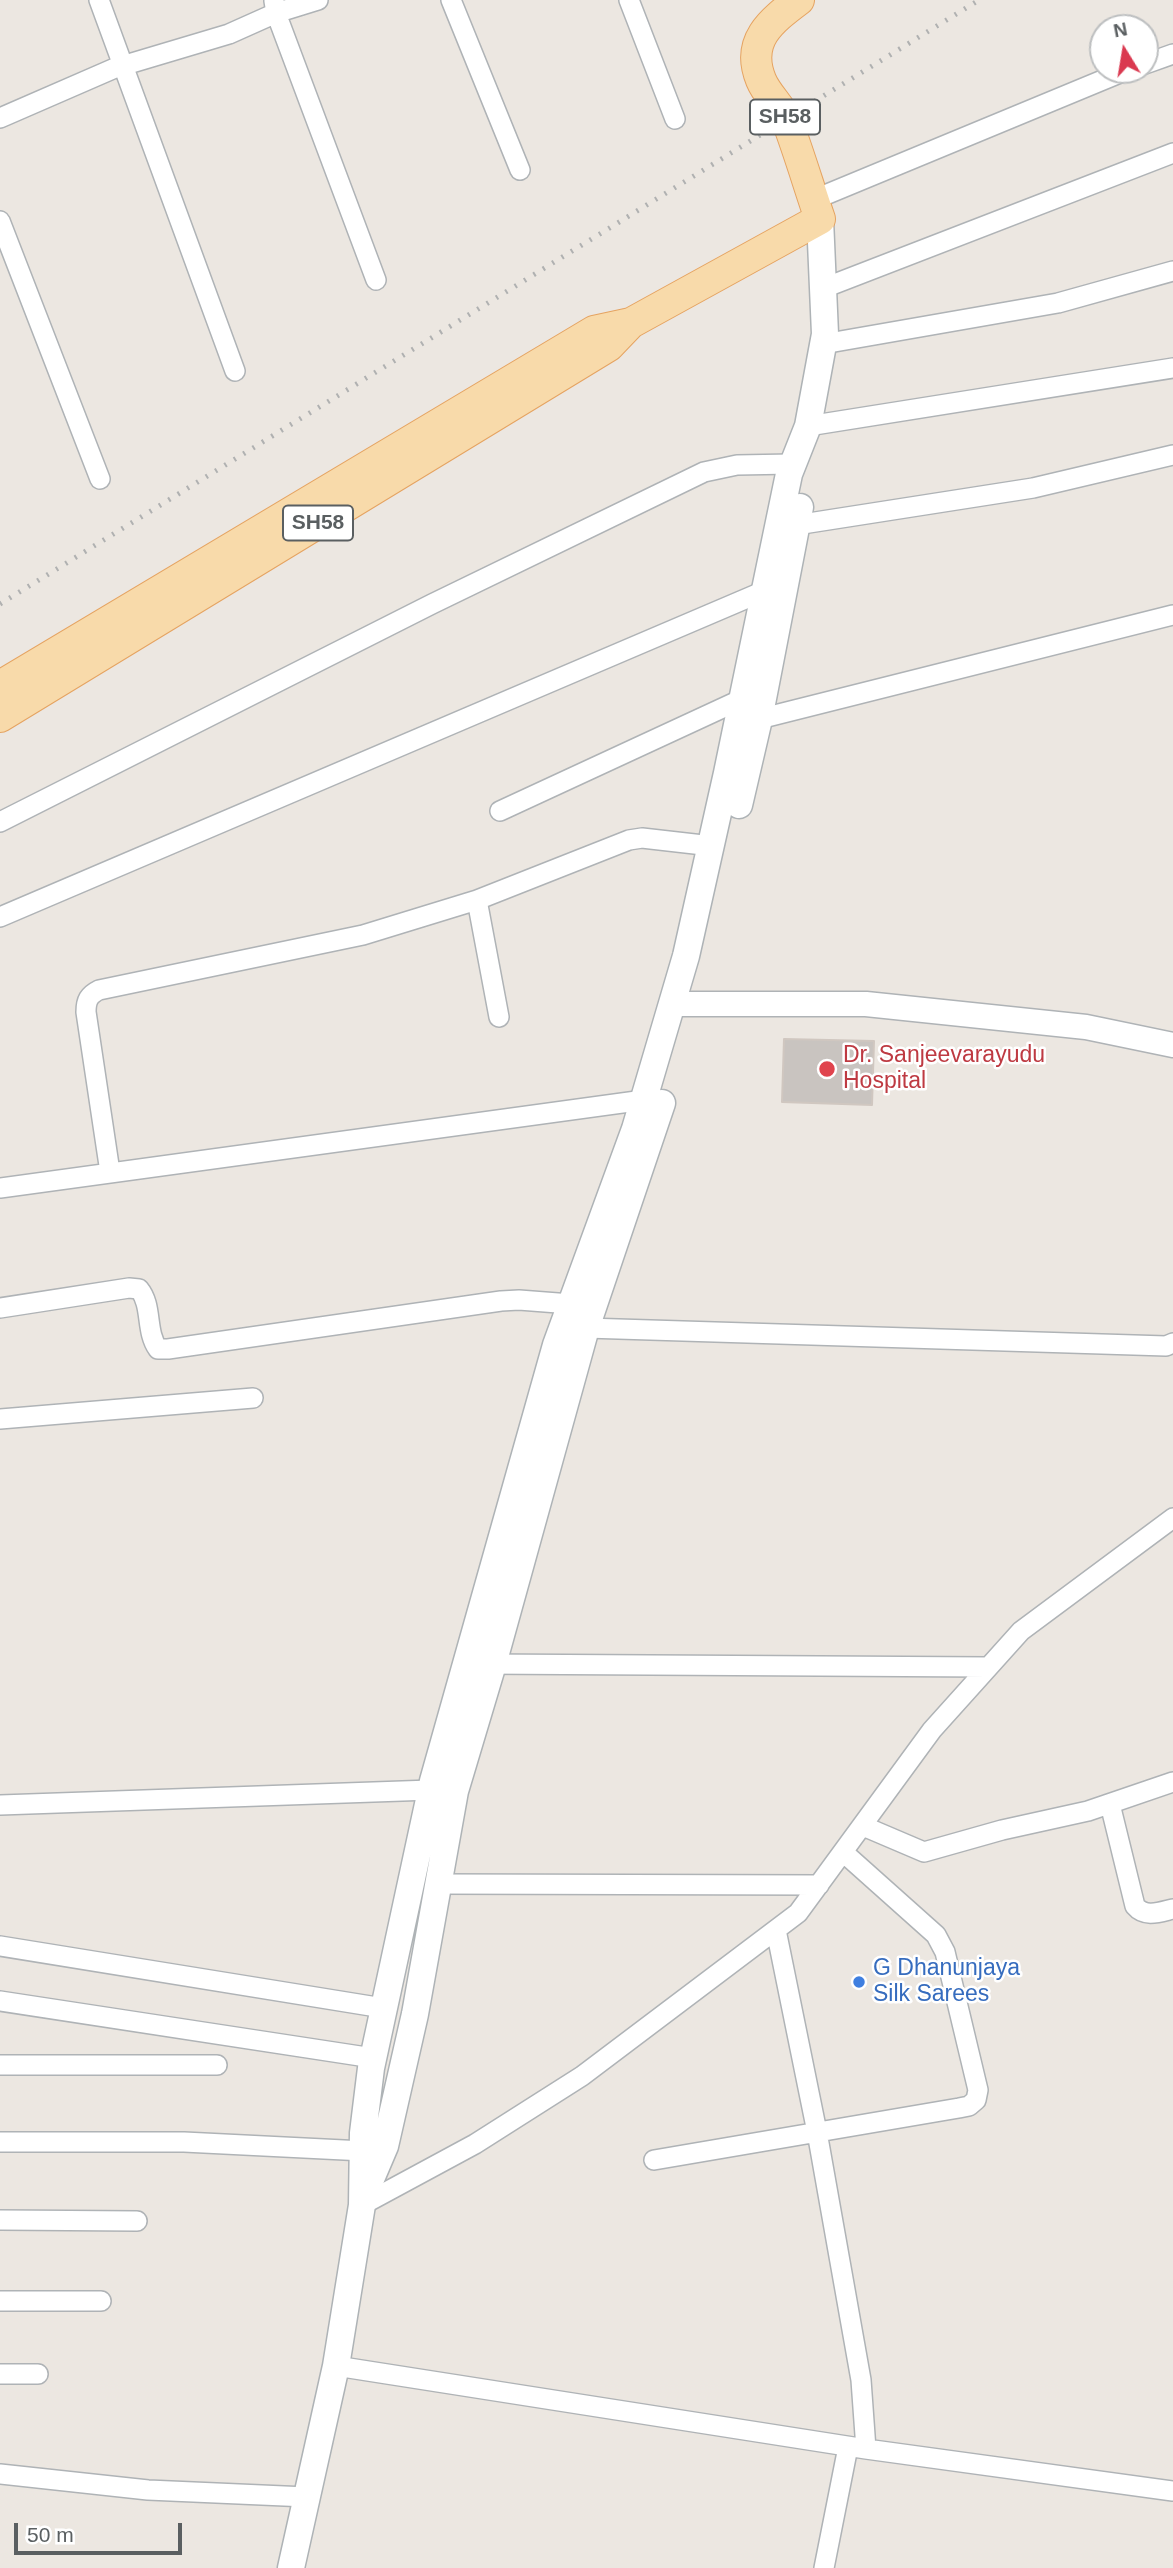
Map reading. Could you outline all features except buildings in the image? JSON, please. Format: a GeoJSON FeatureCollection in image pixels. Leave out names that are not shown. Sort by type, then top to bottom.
{"type":"FeatureCollection","features":[{"type":"Feature","properties":{"kind":"main road","name":"SH58"},"geometry":{"type":"LineString","coordinates":[[0,717],[609,346],[631,323],[816,210],[786,118],[761,80],[756,56],[759,40],[775,10],[799,0]]}},
{"type":"Feature","properties":{"kind":"main road"},"geometry":{"type":"LineString","coordinates":[[291,2568],[336,2366],[362,2202],[363,2133],[373,2058],[431,1790],[466,1665],[654,1132],[750,709],[796,525],[807,468],[807,431],[825,334],[824,288],[816,210]]}},
{"type":"Feature","properties":{"kind":"main road","name":"SH58"},"geometry":{"type":"LineString","coordinates":[[0,687],[594,331],[631,323]]}},
{"type":"Feature","properties":{"kind":"main road"},"geometry":{"type":"LineString","coordinates":[[362,2202],[385,2146],[415,2014],[455,1791],[493,1664],[556,1345],[681,1004],[686,956],[712,846],[750,709],[764,591],[792,464],[807,431]]}},
{"type":"Feature","properties":{"kind":"street"},"geometry":{"type":"LineString","coordinates":[[99,0],[235,371]]}},
{"type":"Feature","properties":{"kind":"street"},"geometry":{"type":"LineString","coordinates":[[0,118],[121,66],[229,34],[275,7],[318,0]]}},
{"type":"Feature","properties":{"kind":"street"},"geometry":{"type":"LineString","coordinates":[[451,0],[520,170]]}},
{"type":"Feature","properties":{"kind":"street"},"geometry":{"type":"LineString","coordinates":[[629,0],[675,119]]}},
{"type":"Feature","properties":{"kind":"street"},"geometry":{"type":"LineString","coordinates":[[275,7],[376,279]]}},
{"type":"Feature","properties":{"kind":"street"},"geometry":{"type":"LineString","coordinates":[[816,210],[1097,84]]}},
{"type":"Feature","properties":{"kind":"street"},"geometry":{"type":"LineString","coordinates":[[824,288],[1173,153]]}},
{"type":"Feature","properties":{"kind":"street"},"geometry":{"type":"LineString","coordinates":[[0,221],[100,479]]}},
{"type":"Feature","properties":{"kind":"street"},"geometry":{"type":"LineString","coordinates":[[823,344],[1058,303],[1173,271]]}},
{"type":"Feature","properties":{"kind":"street"},"geometry":{"type":"LineString","coordinates":[[807,431],[1173,368]]}},
{"type":"Feature","properties":{"kind":"street"},"geometry":{"type":"LineString","coordinates":[[796,525],[1033,488],[1173,455]]}},
{"type":"Feature","properties":{"kind":"street"},"geometry":{"type":"LineString","coordinates":[[0,822],[412,614],[704,472],[737,465],[792,464]]}},
{"type":"Feature","properties":{"kind":"street"},"geometry":{"type":"LineString","coordinates":[[0,917],[764,591]]}},
{"type":"Feature","properties":{"kind":"street"},"geometry":{"type":"LineString","coordinates":[[500,811],[750,709],[1173,615]]}},
{"type":"Feature","properties":{"kind":"street"},"geometry":{"type":"LineString","coordinates":[[110,1172],[86,1012],[90,995],[99,990],[363,934],[477,900],[629,840],[642,838],[712,846]]}},
{"type":"Feature","properties":{"kind":"street"},"geometry":{"type":"LineString","coordinates":[[477,900],[499,1017]]}},
{"type":"Feature","properties":{"kind":"street"},"geometry":{"type":"LineString","coordinates":[[681,1004],[866,1004],[1086,1027],[1173,1045]]}},
{"type":"Feature","properties":{"kind":"street"},"geometry":{"type":"LineString","coordinates":[[0,1188],[644,1100]]}},
{"type":"Feature","properties":{"kind":"street"},"geometry":{"type":"LineString","coordinates":[[0,1308],[129,1288],[139,1289],[146,1297],[153,1342],[158,1349],[168,1349],[501,1300],[571,1304]]}},
{"type":"Feature","properties":{"kind":"street"},"geometry":{"type":"LineString","coordinates":[[586,1328],[1166,1346],[1173,1343]]}},
{"type":"Feature","properties":{"kind":"street"},"geometry":{"type":"LineString","coordinates":[[0,1419],[253,1398]]}},
{"type":"Feature","properties":{"kind":"street"},"geometry":{"type":"LineString","coordinates":[[362,2202],[475,2144],[582,2076],[798,1913],[932,1730],[1021,1631],[1173,1518]]}},
{"type":"Feature","properties":{"kind":"street"},"geometry":{"type":"LineString","coordinates":[[466,1665],[988,1667]]}},
{"type":"Feature","properties":{"kind":"street"},"geometry":{"type":"LineString","coordinates":[[863,1826],[924,1852],[1002,1830],[1088,1811],[1173,1783]]}},
{"type":"Feature","properties":{"kind":"street"},"geometry":{"type":"LineString","coordinates":[[0,1805],[431,1790]]}},
{"type":"Feature","properties":{"kind":"street"},"geometry":{"type":"LineString","coordinates":[[1110,1804],[1135,1906],[1140,1912],[1147,1913],[1173,1909]]}},
{"type":"Feature","properties":{"kind":"street"},"geometry":{"type":"LineString","coordinates":[[654,2160],[959,2108],[969,2106],[976,2100],[978,2090],[945,1952],[936,1935],[843,1852]]}},
{"type":"Feature","properties":{"kind":"street"},"geometry":{"type":"LineString","coordinates":[[439,1884],[819,1885]]}},
{"type":"Feature","properties":{"kind":"street"},"geometry":{"type":"LineString","coordinates":[[776,1930],[817,2132],[861,2380],[857,2448],[824,2568]]}},
{"type":"Feature","properties":{"kind":"street"},"geometry":{"type":"LineString","coordinates":[[0,1946],[383,2008]]}},
{"type":"Feature","properties":{"kind":"street"},"geometry":{"type":"LineString","coordinates":[[0,2001],[373,2058]]}},
{"type":"Feature","properties":{"kind":"street"},"geometry":{"type":"LineString","coordinates":[[0,2065],[217,2065]]}},
{"type":"Feature","properties":{"kind":"street"},"geometry":{"type":"LineString","coordinates":[[0,2141],[184,2142],[364,2151]]}},
{"type":"Feature","properties":{"kind":"street"},"geometry":{"type":"LineString","coordinates":[[0,2220],[137,2221]]}},
{"type":"Feature","properties":{"kind":"street"},"geometry":{"type":"LineString","coordinates":[[0,2301],[101,2301]]}},
{"type":"Feature","properties":{"kind":"street"},"geometry":{"type":"LineString","coordinates":[[336,2366],[857,2448],[1173,2491]]}},
{"type":"Feature","properties":{"kind":"street"},"geometry":{"type":"LineString","coordinates":[[0,2374],[38,2374]]}},
{"type":"Feature","properties":{"kind":"street"},"geometry":{"type":"LineString","coordinates":[[0,2474],[148,2490],[307,2497]]}},
{"type":"Feature","properties":{"kind":"railway"},"geometry":{"type":"LineString","coordinates":[[0,604],[979,0]]}},
{"type":"Feature","properties":{"kind":"place","name":"Dr. Sanjeevarayudu Hospital"},"geometry":{"type":"Point","coordinates":[827,1069]}},
{"type":"Feature","properties":{"kind":"place","name":"G Dhanunjaya Silk Sarees"},"geometry":{"type":"Point","coordinates":[859,1982]}}]}
